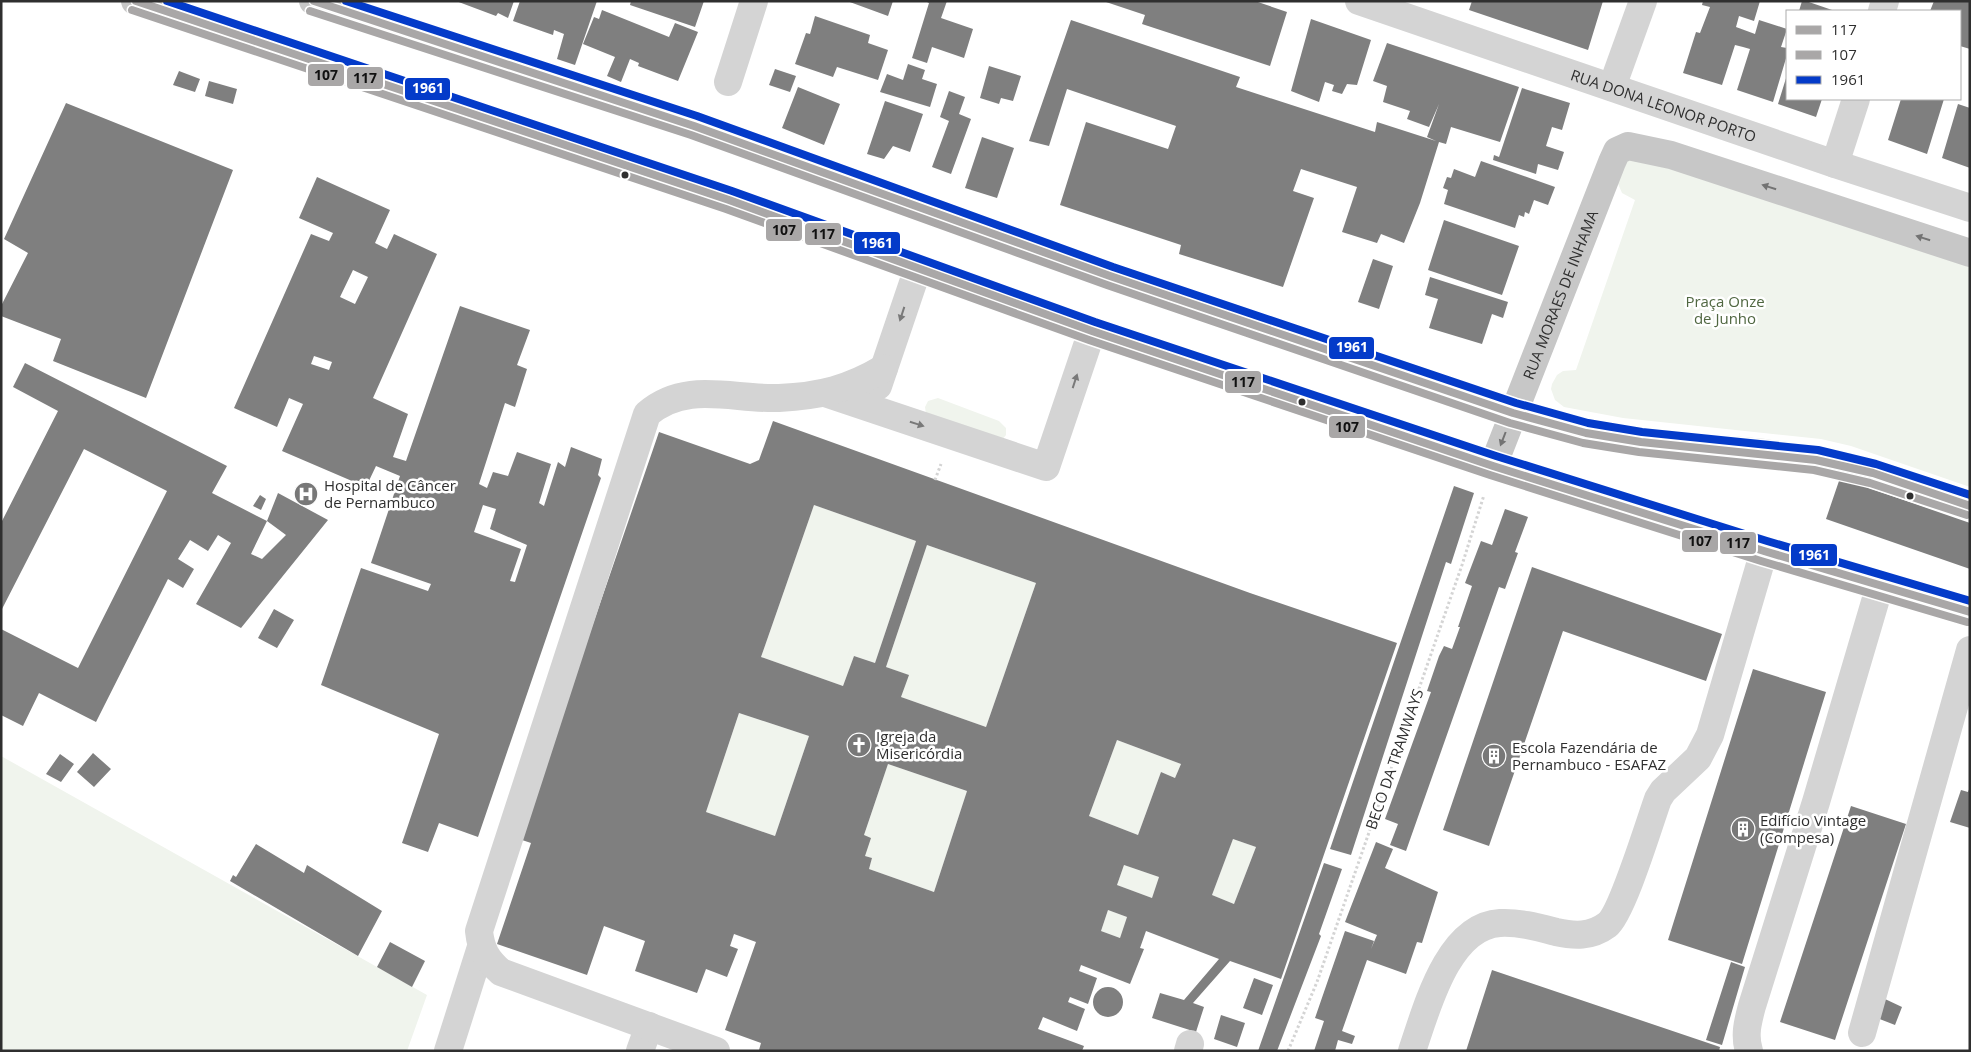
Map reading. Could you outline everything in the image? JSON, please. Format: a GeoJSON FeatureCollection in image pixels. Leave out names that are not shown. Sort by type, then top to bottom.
{"type":"FeatureCollection","features":[{"type":"Feature","properties":{"kind":"main road"},"geometry":{"type":"LineString","coordinates":[[135,1],[720,197],[1092,331],[1493,466],[1764,551],[1970,612]]}},
{"type":"Feature","properties":{"kind":"main road"},"geometry":{"type":"LineString","coordinates":[[312,1],[694,126],[1119,279],[1513,413],[1586,433],[1641,442],[1764,453],[1816,460],[1873,473],[1970,506]]}},
{"type":"Feature","properties":{"kind":"main road","name":"RUA MORAES DE INHAMA"},"geometry":{"type":"LineString","coordinates":[[1493,466],[1617,151],[1628,146],[1671,154],[1970,253]]}},
{"type":"Feature","properties":{"kind":"street"},"geometry":{"type":"LineString","coordinates":[[728,82],[754,1]]}},
{"type":"Feature","properties":{"kind":"street","name":"RUA DONA LEONOR PORTO"},"geometry":{"type":"LineString","coordinates":[[1359,1],[1424,12],[1612,87],[1970,208]]}},
{"type":"Feature","properties":{"kind":"street"},"geometry":{"type":"LineString","coordinates":[[1612,87],[1643,1]]}},
{"type":"Feature","properties":{"kind":"street"},"geometry":{"type":"LineString","coordinates":[[1836,164],[1856,100]]}},
{"type":"Feature","properties":{"kind":"street"},"geometry":{"type":"LineString","coordinates":[[871,408],[918,268]]}},
{"type":"Feature","properties":{"kind":"street"},"geometry":{"type":"LineString","coordinates":[[825,393],[1046,467],[1092,331]]}},
{"type":"Feature","properties":{"kind":"street"},"geometry":{"type":"LineString","coordinates":[[716,1051],[644,1038],[501,972],[488,961],[481,947],[479,931],[647,414],[664,401],[695,394],[731,393],[776,398],[825,393],[858,383],[884,368]]}},
{"type":"Feature","properties":{"kind":"street"},"geometry":{"type":"LineString","coordinates":[[1412,1051],[1437,978],[1454,951],[1466,939],[1484,926],[1498,923],[1521,924],[1570,935],[1587,935],[1608,924],[1624,894],[1658,799],[1663,791],[1698,758],[1710,735],[1737,650],[1764,551]]}},
{"type":"Feature","properties":{"kind":"street"},"geometry":{"type":"LineString","coordinates":[[1749,1051],[1746,1042],[1747,1027],[1752,1006],[1857,666],[1880,585]]}},
{"type":"Feature","properties":{"kind":"street"},"geometry":{"type":"LineString","coordinates":[[1862,1033],[1957,690],[1970,650]]}},
{"type":"Feature","properties":{"kind":"street"},"geometry":{"type":"LineString","coordinates":[[448,1051],[481,947]]}},
{"type":"Feature","properties":{"kind":"path","name":"BECO DA TRAMWAYS"},"geometry":{"type":"LineString","coordinates":[[1288,1051],[1326,955],[1462,565],[1493,466]]}},
{"type":"Feature","properties":{"kind":"green space","name":"Praça Onze de Junho"},"geometry":{"type":"Polygon","coordinates":[[[1638,156],[1970,266],[1970,487],[1851,446],[1821,439],[1623,418],[1564,407],[1555,400],[1551,389],[1552,384],[1557,375],[1563,371],[1576,370],[1635,200],[1622,193],[1616,179],[1625,160],[1638,156]]]}},
{"type":"Feature","properties":{"kind":"green space"},"geometry":{"type":"Polygon","coordinates":[[[938,398],[999,421],[1006,428],[1006,435],[1002,440],[926,414],[925,407],[928,401],[938,398]]]}},
{"type":"Feature","properties":{"kind":"green space"},"geometry":{"type":"Polygon","coordinates":[[[814,505],[916,541],[875,663],[854,656],[843,686],[761,657],[814,505]]]}},
{"type":"Feature","properties":{"kind":"green space"},"geometry":{"type":"Polygon","coordinates":[[[927,545],[1036,583],[986,727],[901,697],[908,675],[886,667],[927,545]]]}},
{"type":"Feature","properties":{"kind":"green space"},"geometry":{"type":"Polygon","coordinates":[[[739,713],[809,736],[775,836],[706,812],[739,713]]]}},
{"type":"Feature","properties":{"kind":"green space"},"geometry":{"type":"Polygon","coordinates":[[[1117,740],[1181,764],[1175,778],[1161,772],[1138,835],[1089,816],[1117,740]]]}},
{"type":"Feature","properties":{"kind":"green space"},"geometry":{"type":"Polygon","coordinates":[[[1,756],[427,995],[407,1051],[1,1051],[1,756]]]}},
{"type":"Feature","properties":{"kind":"green space"},"geometry":{"type":"Polygon","coordinates":[[[888,764],[967,791],[934,892],[869,869],[872,858],[865,856],[864,835],[888,764]]]}},
{"type":"Feature","properties":{"kind":"green space"},"geometry":{"type":"Polygon","coordinates":[[[1233,839],[1256,847],[1234,904],[1212,895],[1233,839]]]}},
{"type":"Feature","properties":{"kind":"green space"},"geometry":{"type":"Polygon","coordinates":[[[1124,865],[1159,877],[1152,898],[1117,885],[1124,865]]]}},
{"type":"Feature","properties":{"kind":"green space"},"geometry":{"type":"Polygon","coordinates":[[[1108,910],[1127,917],[1120,938],[1101,931],[1108,910]]]}},
{"type":"Feature","properties":{"kind":"building"},"geometry":{"type":"Polygon","coordinates":[[[456,1],[514,1],[508,18],[498,13],[496,16],[456,1]]]}},
{"type":"Feature","properties":{"kind":"building"},"geometry":{"type":"Polygon","coordinates":[[[520,1],[597,1],[575,65],[557,59],[564,34],[554,30],[553,35],[513,21],[520,1]]]}},
{"type":"Feature","properties":{"kind":"building"},"geometry":{"type":"Polygon","coordinates":[[[631,1],[704,1],[695,27],[630,5],[631,1]]]}},
{"type":"Feature","properties":{"kind":"building"},"geometry":{"type":"Polygon","coordinates":[[[847,1],[893,1],[888,16],[847,1]]]}},
{"type":"Feature","properties":{"kind":"building"},"geometry":{"type":"Polygon","coordinates":[[[925,1],[947,1],[941,18],[973,29],[964,58],[932,47],[927,63],[912,58],[929,3],[925,1]]]}},
{"type":"Feature","properties":{"kind":"building"},"geometry":{"type":"Polygon","coordinates":[[[1255,1],[1287,12],[1270,66],[1142,24],[1145,15],[1106,2],[1255,1]]]}},
{"type":"Feature","properties":{"kind":"building"},"geometry":{"type":"Polygon","coordinates":[[[1472,1],[1603,1],[1588,50],[1469,10],[1472,1]]]}},
{"type":"Feature","properties":{"kind":"building"},"geometry":{"type":"Polygon","coordinates":[[[1703,1],[1760,1],[1754,21],[1739,16],[1736,27],[1755,34],[1759,20],[1786,29],[1781,47],[1786,48],[1786,58],[1773,102],[1737,90],[1750,49],[1735,45],[1722,85],[1683,73],[1696,32],[1700,33],[1710,7],[1702,5],[1703,1]]]}},
{"type":"Feature","properties":{"kind":"building"},"geometry":{"type":"Polygon","coordinates":[[[1802,1],[1806,1],[1832,10],[1799,10],[1802,1]]]}},
{"type":"Feature","properties":{"kind":"building"},"geometry":{"type":"Polygon","coordinates":[[[1934,1],[1970,1],[1970,49],[1961,46],[1961,10],[1930,10],[1934,1]]]}},
{"type":"Feature","properties":{"kind":"building"},"geometry":{"type":"Polygon","coordinates":[[[602,10],[669,37],[675,23],[698,32],[678,81],[638,66],[639,63],[630,59],[621,82],[607,76],[615,57],[583,44],[594,17],[599,19],[602,10]]]}},
{"type":"Feature","properties":{"kind":"building"},"geometry":{"type":"Polygon","coordinates":[[[815,16],[870,35],[868,43],[888,50],[878,80],[837,67],[833,77],[795,64],[806,33],[810,34],[815,16]]]}},
{"type":"Feature","properties":{"kind":"building"},"geometry":{"type":"Polygon","coordinates":[[[1311,19],[1371,40],[1357,85],[1347,84],[1342,94],[1332,91],[1334,85],[1325,82],[1319,102],[1291,91],[1311,19]]]}},
{"type":"Feature","properties":{"kind":"building"},"geometry":{"type":"Polygon","coordinates":[[[1071,20],[1240,77],[1236,87],[1375,132],[1377,122],[1436,141],[1427,137],[1439,104],[1429,127],[1407,119],[1410,111],[1383,102],[1387,86],[1373,81],[1387,43],[1519,87],[1500,142],[1451,127],[1446,144],[1439,142],[1420,203],[1404,243],[1381,234],[1377,243],[1342,232],[1357,187],[1301,169],[1293,191],[1314,198],[1283,287],[1179,254],[1181,245],[1060,205],[1086,122],[1168,149],[1176,126],[1067,89],[1049,146],[1029,141],[1071,20]]]}},
{"type":"Feature","properties":{"kind":"building"},"geometry":{"type":"Polygon","coordinates":[[[908,64],[925,70],[922,79],[937,84],[930,107],[880,92],[887,74],[903,80],[908,64]]]}},
{"type":"Feature","properties":{"kind":"building"},"geometry":{"type":"Polygon","coordinates":[[[989,66],[1021,76],[1013,101],[1001,98],[999,104],[980,98],[989,66]]]}},
{"type":"Feature","properties":{"kind":"building"},"geometry":{"type":"Polygon","coordinates":[[[775,69],[796,76],[790,92],[769,85],[775,69]]]}},
{"type":"Feature","properties":{"kind":"building"},"geometry":{"type":"Polygon","coordinates":[[[179,71],[200,79],[195,92],[173,85],[179,71]]]}},
{"type":"Feature","properties":{"kind":"building"},"geometry":{"type":"Polygon","coordinates":[[[1786,78],[1786,100],[1822,100],[1816,117],[1778,104],[1786,78]]]}},
{"type":"Feature","properties":{"kind":"building"},"geometry":{"type":"Polygon","coordinates":[[[209,81],[237,89],[233,104],[205,96],[209,81]]]}},
{"type":"Feature","properties":{"kind":"building"},"geometry":{"type":"Polygon","coordinates":[[[798,87],[840,104],[824,145],[782,128],[798,87]]]}},
{"type":"Feature","properties":{"kind":"building"},"geometry":{"type":"Polygon","coordinates":[[[1522,88],[1570,103],[1562,130],[1552,127],[1546,146],[1564,152],[1558,170],[1538,164],[1536,174],[1493,160],[1494,155],[1499,157],[1522,88]]]}},
{"type":"Feature","properties":{"kind":"building"},"geometry":{"type":"Polygon","coordinates":[[[949,91],[965,97],[959,114],[971,119],[951,174],[932,167],[949,121],[940,117],[949,91]]]}},
{"type":"Feature","properties":{"kind":"building"},"geometry":{"type":"Polygon","coordinates":[[[1901,100],[1944,100],[1927,154],[1888,140],[1901,100]]]}},
{"type":"Feature","properties":{"kind":"building"},"geometry":{"type":"Polygon","coordinates":[[[885,101],[923,114],[910,152],[893,146],[884,159],[867,154],[885,101]]]}},
{"type":"Feature","properties":{"kind":"building"},"geometry":{"type":"Polygon","coordinates":[[[66,103],[233,170],[146,398],[53,361],[61,339],[1,316],[1,306],[28,253],[4,239],[66,103]]]}},
{"type":"Feature","properties":{"kind":"building"},"geometry":{"type":"Polygon","coordinates":[[[1958,104],[1970,108],[1970,168],[1942,158],[1958,104]]]}},
{"type":"Feature","properties":{"kind":"building"},"geometry":{"type":"Polygon","coordinates":[[[982,137],[1014,148],[997,198],[965,188],[982,137]]]}},
{"type":"Feature","properties":{"kind":"building"},"geometry":{"type":"Polygon","coordinates":[[[1481,161],[1555,187],[1548,205],[1534,200],[1529,214],[1525,212],[1524,217],[1519,215],[1515,228],[1444,204],[1448,190],[1443,188],[1447,177],[1451,178],[1454,169],[1475,177],[1481,161]]]}},
{"type":"Feature","properties":{"kind":"building"},"geometry":{"type":"Polygon","coordinates":[[[317,177],[390,210],[375,243],[387,249],[394,234],[437,254],[373,398],[408,414],[393,457],[406,461],[460,306],[530,330],[517,365],[527,369],[515,407],[505,403],[479,484],[487,488],[493,472],[508,476],[517,452],[551,464],[539,503],[544,506],[558,462],[565,467],[571,447],[602,459],[598,475],[601,478],[478,837],[439,823],[428,852],[402,843],[439,734],[321,685],[361,568],[428,591],[431,584],[371,563],[400,476],[376,466],[366,487],[282,451],[303,404],[289,398],[277,427],[234,408],[311,234],[329,241],[333,233],[299,218],[317,177]],[[353,270],[340,297],[355,304],[368,277],[353,270]],[[314,356],[311,364],[329,370],[332,362],[314,356]],[[483,505],[474,532],[521,549],[510,581],[515,582],[527,545],[490,529],[496,509],[483,505]]]}},
{"type":"Feature","properties":{"kind":"building"},"geometry":{"type":"Polygon","coordinates":[[[1444,220],[1519,246],[1502,295],[1428,270],[1444,220]]]}},
{"type":"Feature","properties":{"kind":"building"},"geometry":{"type":"Polygon","coordinates":[[[1373,259],[1393,266],[1379,309],[1358,302],[1373,259]]]}},
{"type":"Feature","properties":{"kind":"building"},"geometry":{"type":"Polygon","coordinates":[[[1430,277],[1508,302],[1503,318],[1492,314],[1482,344],[1429,328],[1438,299],[1425,295],[1430,277]]]}},
{"type":"Feature","properties":{"kind":"building"},"geometry":{"type":"Polygon","coordinates":[[[25,363],[227,466],[212,493],[267,521],[278,493],[328,520],[241,628],[196,604],[231,543],[218,535],[208,551],[190,540],[178,559],[194,569],[183,588],[168,579],[96,722],[39,693],[23,726],[1,715],[1,629],[78,668],[167,491],[84,449],[1,611],[1,523],[58,411],[13,387],[25,363]],[[267,521],[251,554],[262,559],[286,535],[267,521]]]}},
{"type":"Feature","properties":{"kind":"building"},"geometry":{"type":"Polygon","coordinates":[[[773,421],[1250,593],[1397,643],[1281,979],[1230,961],[1193,1003],[1204,1007],[1196,1032],[1152,1018],[1160,993],[1184,1000],[1219,959],[1146,931],[1140,948],[1144,949],[1130,984],[1081,965],[1079,971],[1097,978],[1088,1004],[1070,997],[1068,1002],[1085,1009],[1077,1031],[1043,1017],[1038,1029],[1084,1046],[1082,1051],[761,1051],[759,1050],[761,1043],[725,1030],[756,942],[734,934],[730,946],[738,949],[727,977],[706,969],[697,993],[635,971],[645,941],[604,926],[587,975],[497,944],[531,843],[519,839],[659,432],[750,464],[759,460],[773,421]],[[814,505],[761,657],[843,686],[854,656],[875,663],[916,541],[814,505]],[[927,545],[886,667],[909,675],[901,697],[986,727],[1036,583],[927,545]],[[739,713],[706,812],[775,836],[809,736],[739,713]],[[1117,740],[1089,816],[1138,835],[1161,772],[1175,778],[1181,764],[1117,740]],[[888,764],[864,835],[871,838],[865,856],[872,858],[869,869],[934,892],[967,791],[888,764]],[[1233,839],[1212,895],[1234,904],[1256,847],[1233,839]],[[1124,865],[1117,885],[1152,898],[1159,877],[1124,865]],[[1108,910],[1101,931],[1120,938],[1127,917],[1108,910]]]}},
{"type":"Feature","properties":{"kind":"building"},"geometry":{"type":"Polygon","coordinates":[[[1840,478],[1970,523],[1970,569],[1826,519],[1840,478]]]}},
{"type":"Feature","properties":{"kind":"building"},"geometry":{"type":"Polygon","coordinates":[[[1454,486],[1474,493],[1451,564],[1446,562],[1351,855],[1330,849],[1454,486]]]}},
{"type":"Feature","properties":{"kind":"building"},"geometry":{"type":"Polygon","coordinates":[[[260,495],[266,499],[261,510],[253,506],[260,495]]]}},
{"type":"Feature","properties":{"kind":"building"},"geometry":{"type":"Polygon","coordinates":[[[1505,509],[1528,517],[1515,552],[1518,553],[1505,589],[1499,587],[1406,851],[1390,845],[1398,824],[1385,819],[1431,692],[1427,691],[1439,656],[1444,646],[1452,649],[1460,627],[1458,627],[1472,586],[1465,583],[1481,541],[1492,545],[1505,509]]]}},
{"type":"Feature","properties":{"kind":"building","name":"Escola Fazendária de Pernambuco - ESAFAZ"},"geometry":{"type":"Polygon","coordinates":[[[1532,567],[1722,634],[1706,681],[1563,631],[1489,846],[1443,830],[1532,567]]]}},
{"type":"Feature","properties":{"kind":"building"},"geometry":{"type":"Polygon","coordinates":[[[274,609],[294,620],[277,648],[258,638],[274,609]]]}},
{"type":"Feature","properties":{"kind":"building","name":"Edifício Vintage (Compesa)"},"geometry":{"type":"Polygon","coordinates":[[[1753,669],[1826,692],[1742,964],[1668,940],[1753,669]]]}},
{"type":"Feature","properties":{"kind":"building"},"geometry":{"type":"Polygon","coordinates":[[[93,753],[111,769],[94,787],[77,772],[93,753]]]}},
{"type":"Feature","properties":{"kind":"building"},"geometry":{"type":"Polygon","coordinates":[[[60,754],[74,764],[61,782],[46,774],[60,754]]]}},
{"type":"Feature","properties":{"kind":"building"},"geometry":{"type":"Polygon","coordinates":[[[1970,787],[1970,828],[1950,822],[1961,790],[1968,792],[1970,787]]]}},
{"type":"Feature","properties":{"kind":"building"},"geometry":{"type":"Polygon","coordinates":[[[1851,806],[1906,824],[1835,1040],[1780,1022],[1851,806]]]}},
{"type":"Feature","properties":{"kind":"building"},"geometry":{"type":"Polygon","coordinates":[[[1376,842],[1393,849],[1385,868],[1438,892],[1422,943],[1417,942],[1406,974],[1367,960],[1342,1031],[1355,1036],[1352,1044],[1338,1040],[1335,1051],[1314,1051],[1324,1021],[1315,1018],[1345,931],[1374,941],[1371,949],[1377,935],[1345,922],[1376,842]]]}},
{"type":"Feature","properties":{"kind":"building"},"geometry":{"type":"Polygon","coordinates":[[[256,844],[304,873],[307,865],[382,911],[358,956],[230,881],[233,875],[236,877],[256,844]]]}},
{"type":"Feature","properties":{"kind":"building"},"geometry":{"type":"Polygon","coordinates":[[[1324,863],[1342,869],[1319,934],[1321,936],[1277,1051],[1258,1051],[1324,863]]]}},
{"type":"Feature","properties":{"kind":"building"},"geometry":{"type":"Polygon","coordinates":[[[390,942],[425,961],[412,987],[377,967],[390,942]]]}},
{"type":"Feature","properties":{"kind":"building"},"geometry":{"type":"Polygon","coordinates":[[[1731,962],[1745,967],[1722,1045],[1706,1040],[1731,962]]]}},
{"type":"Feature","properties":{"kind":"building"},"geometry":{"type":"Polygon","coordinates":[[[1492,970],[1720,1047],[1719,1051],[1466,1051],[1492,970]]]}},
{"type":"Feature","properties":{"kind":"building"},"geometry":{"type":"Polygon","coordinates":[[[1254,978],[1273,985],[1262,1015],[1243,1008],[1254,978]]]}},
{"type":"Feature","properties":{"kind":"building"},"geometry":{"type":"Polygon","coordinates":[[[1108,987],[1119,991],[1123,1002],[1119,1013],[1108,1017],[1097,1013],[1093,1002],[1097,991],[1108,987]]]}},
{"type":"Feature","properties":{"kind":"building"},"geometry":{"type":"Polygon","coordinates":[[[1885,999],[1902,1007],[1895,1025],[1877,1018],[1885,999]]]}},
{"type":"Feature","properties":{"kind":"building"},"geometry":{"type":"Polygon","coordinates":[[[1221,1015],[1245,1023],[1237,1047],[1214,1039],[1221,1015]]]}},
{"type":"Feature","properties":{"kind":"transit line","name":"117"},"geometry":{"type":"LineString","coordinates":[[136,1],[729,200],[1092,331],[1493,466],[1764,551],[1970,612]]}},
{"type":"Feature","properties":{"kind":"transit line","name":"1961"},"geometry":{"type":"LineString","coordinates":[[167,1],[732,191],[1095,322],[1496,456],[1767,541],[1970,601]]}},
{"type":"Feature","properties":{"kind":"transit line","name":"117"},"geometry":{"type":"LineString","coordinates":[[314,1],[694,126],[1110,276],[1513,413],[1586,433],[1641,442],[1816,460],[1873,473],[1970,506]]}},
{"type":"Feature","properties":{"kind":"transit line","name":"1961"},"geometry":{"type":"LineString","coordinates":[[346,1],[697,116],[1113,267],[1516,403],[1588,423],[1642,432],[1818,450],[1876,464],[1970,495]]}},
{"type":"Feature","properties":{"kind":"transit line","name":"107"},"geometry":{"type":"LineString","coordinates":[[132,10],[726,209],[1089,340],[1490,475],[1761,561],[1967,622]]}},
{"type":"Feature","properties":{"kind":"transit line","name":"107"},"geometry":{"type":"LineString","coordinates":[[310,11],[691,135],[1107,285],[1510,423],[1583,443],[1639,452],[1814,470],[1870,483],[1967,515]]}},
{"type":"Feature","properties":{"kind":"place","name":"Hospital de Câncer de Pernambuco"},"geometry":{"type":"Point","coordinates":[306,494]}},
{"type":"Feature","properties":{"kind":"place","name":"Igreja da Misericórdia"},"geometry":{"type":"Point","coordinates":[859,745]}},
{"type":"Feature","properties":{"kind":"place","name":"Escola Fazendária de Pernambuco - ESAFAZ"},"geometry":{"type":"Point","coordinates":[1494,756]}},
{"type":"Feature","properties":{"kind":"place","name":"Edifício Vintage (Compesa)"},"geometry":{"type":"Point","coordinates":[1743,829]}}]}
